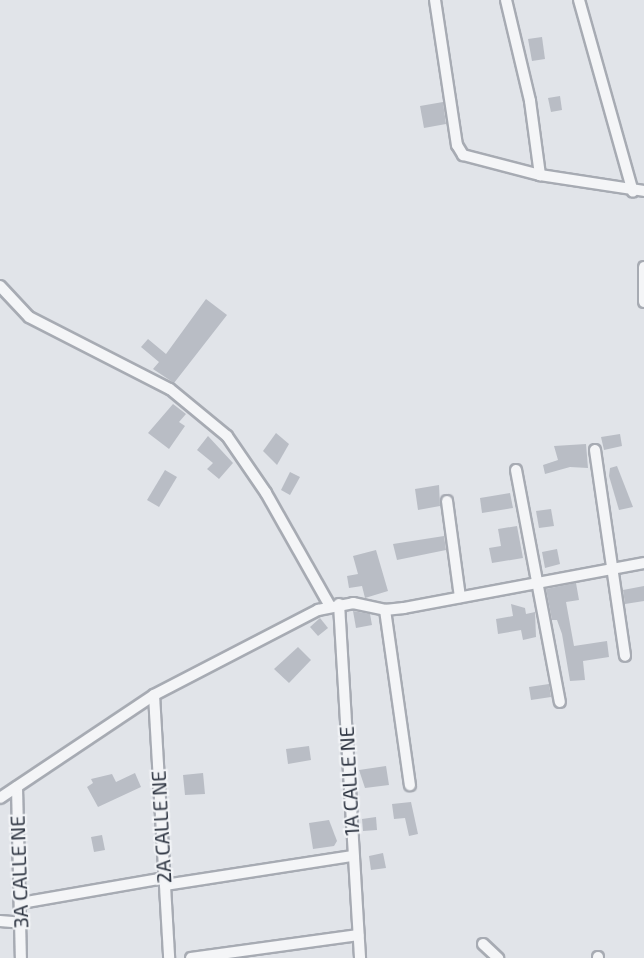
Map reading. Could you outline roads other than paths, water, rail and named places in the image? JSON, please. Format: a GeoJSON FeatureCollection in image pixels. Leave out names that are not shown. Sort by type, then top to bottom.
{"type":"FeatureCollection","features":[{"type":"Feature","properties":{"kind":"street"},"geometry":{"type":"LineString","coordinates":[[435,0],[457,145],[478,162],[638,191],[579,0]]}},
{"type":"Feature","properties":{"kind":"street"},"geometry":{"type":"LineString","coordinates":[[506,0],[530,101],[540,175]]}},
{"type":"Feature","properties":{"kind":"street"},"geometry":{"type":"LineString","coordinates":[[644,267],[644,302]]}},
{"type":"Feature","properties":{"kind":"street"},"geometry":{"type":"LineString","coordinates":[[0,286],[29,317],[170,389],[227,436],[266,493],[334,605]]}},
{"type":"Feature","properties":{"kind":"street"},"geometry":{"type":"LineString","coordinates":[[595,450],[609,570],[625,656]]}},
{"type":"Feature","properties":{"kind":"street"},"geometry":{"type":"LineString","coordinates":[[516,470],[560,702]]}},
{"type":"Feature","properties":{"kind":"street"},"geometry":{"type":"LineString","coordinates":[[447,501],[460,597]]}},
{"type":"Feature","properties":{"kind":"street"},"geometry":{"type":"LineString","coordinates":[[0,798],[154,695],[334,605],[384,610],[644,563]]}},
{"type":"Feature","properties":{"kind":"street","name":"1A CALLE NE"},"geometry":{"type":"LineString","coordinates":[[334,605],[360,958]]}},
{"type":"Feature","properties":{"kind":"street"},"geometry":{"type":"LineString","coordinates":[[384,610],[410,785]]}},
{"type":"Feature","properties":{"kind":"street","name":"2A CALLE NE"},"geometry":{"type":"LineString","coordinates":[[154,695],[169,958]]}},
{"type":"Feature","properties":{"kind":"street","name":"3A CALLE NE"},"geometry":{"type":"LineString","coordinates":[[17,787],[21,958]]}},
{"type":"Feature","properties":{"kind":"street"},"geometry":{"type":"LineString","coordinates":[[21,903],[353,856]]}},
{"type":"Feature","properties":{"kind":"street"},"geometry":{"type":"LineString","coordinates":[[0,921],[21,923]]}},
{"type":"Feature","properties":{"kind":"street"},"geometry":{"type":"LineString","coordinates":[[191,958],[358,935]]}},
{"type":"Feature","properties":{"kind":"street"},"geometry":{"type":"LineString","coordinates":[[483,944],[498,958]]}}]}
